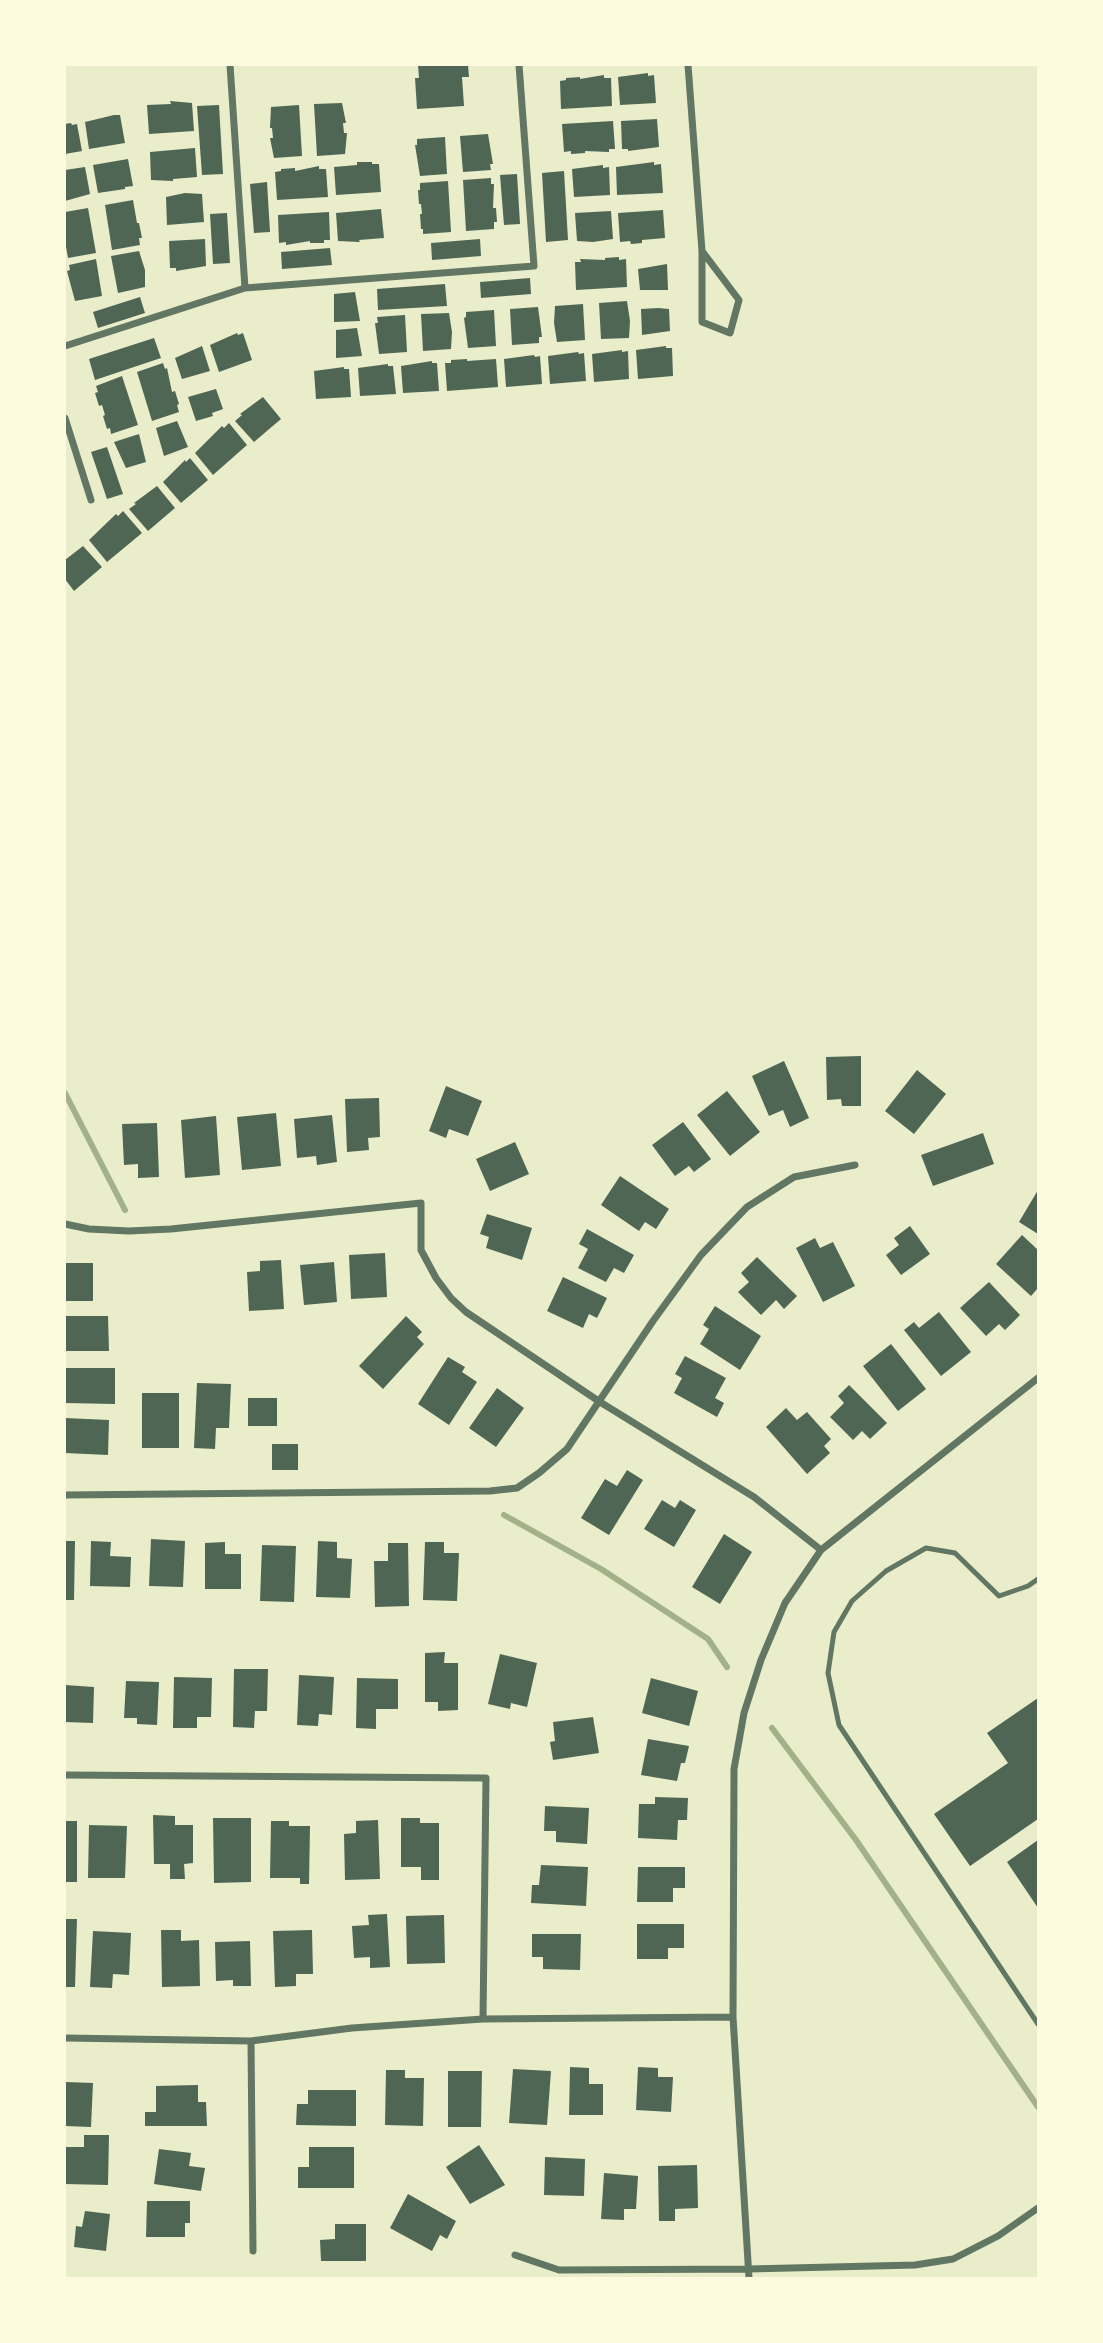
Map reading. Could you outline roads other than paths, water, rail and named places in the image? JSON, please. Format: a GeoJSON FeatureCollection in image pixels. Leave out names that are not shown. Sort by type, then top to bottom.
{"type":"FeatureCollection","features":[{"type":"Feature","properties":{"kind":"street"},"geometry":{"type":"LineString","coordinates":[[230,65],[245,288]]}},
{"type":"Feature","properties":{"kind":"street"},"geometry":{"type":"LineString","coordinates":[[65,346],[245,288],[534,266],[519,65]]}},
{"type":"Feature","properties":{"kind":"street"},"geometry":{"type":"LineString","coordinates":[[688,65],[702,251],[702,322],[730,333],[739,300],[702,251]]}},
{"type":"Feature","properties":{"kind":"street"},"geometry":{"type":"LineString","coordinates":[[65,418],[91,500]]}},
{"type":"Feature","properties":{"kind":"street"},"geometry":{"type":"LineString","coordinates":[[65,1495],[490,1491],[517,1488],[567,1449],[701,1255],[747,1207],[794,1177],[855,1165]]}},
{"type":"Feature","properties":{"kind":"street"},"geometry":{"type":"LineString","coordinates":[[65,1224],[89,1229],[129,1231],[171,1229],[421,1203],[421,1250],[436,1278],[451,1298],[484,1326],[600,1402],[754,1497],[821,1550]]}},
{"type":"Feature","properties":{"kind":"street"},"geometry":{"type":"LineString","coordinates":[[749,2278],[733,2017],[734,1769],[744,1713],[761,1660],[785,1603],[821,1550],[1038,1378]]}},
{"type":"Feature","properties":{"kind":"street"},"geometry":{"type":"LineString","coordinates":[[65,1774],[486,1778],[483,2019]]}},
{"type":"Feature","properties":{"kind":"street"},"geometry":{"type":"LineString","coordinates":[[65,2038],[251,2041],[352,2028],[483,2019],[733,2017]]}},
{"type":"Feature","properties":{"kind":"street"},"geometry":{"type":"LineString","coordinates":[[251,2041],[253,2251]]}},
{"type":"Feature","properties":{"kind":"street"},"geometry":{"type":"LineString","coordinates":[[515,2255],[559,2270],[749,2269],[915,2264],[953,2259],[998,2236],[1038,2208]]}},
{"type":"Feature","properties":{"kind":"lane"},"geometry":{"type":"LineString","coordinates":[[1038,1578],[1028,1586],[999,1595],[955,1553],[926,1548],[886,1571],[852,1601],[834,1632],[828,1672],[839,1725],[1038,2024]]}},
{"type":"Feature","properties":{"kind":"waterway"},"geometry":{"type":"LineString","coordinates":[[65,1093],[125,1210]]}},
{"type":"Feature","properties":{"kind":"waterway"},"geometry":{"type":"LineString","coordinates":[[504,1515],[601,1569],[708,1639],[727,1667]]}},
{"type":"Feature","properties":{"kind":"waterway"},"geometry":{"type":"LineString","coordinates":[[772,1728],[856,1840],[1038,2107]]}}]}
